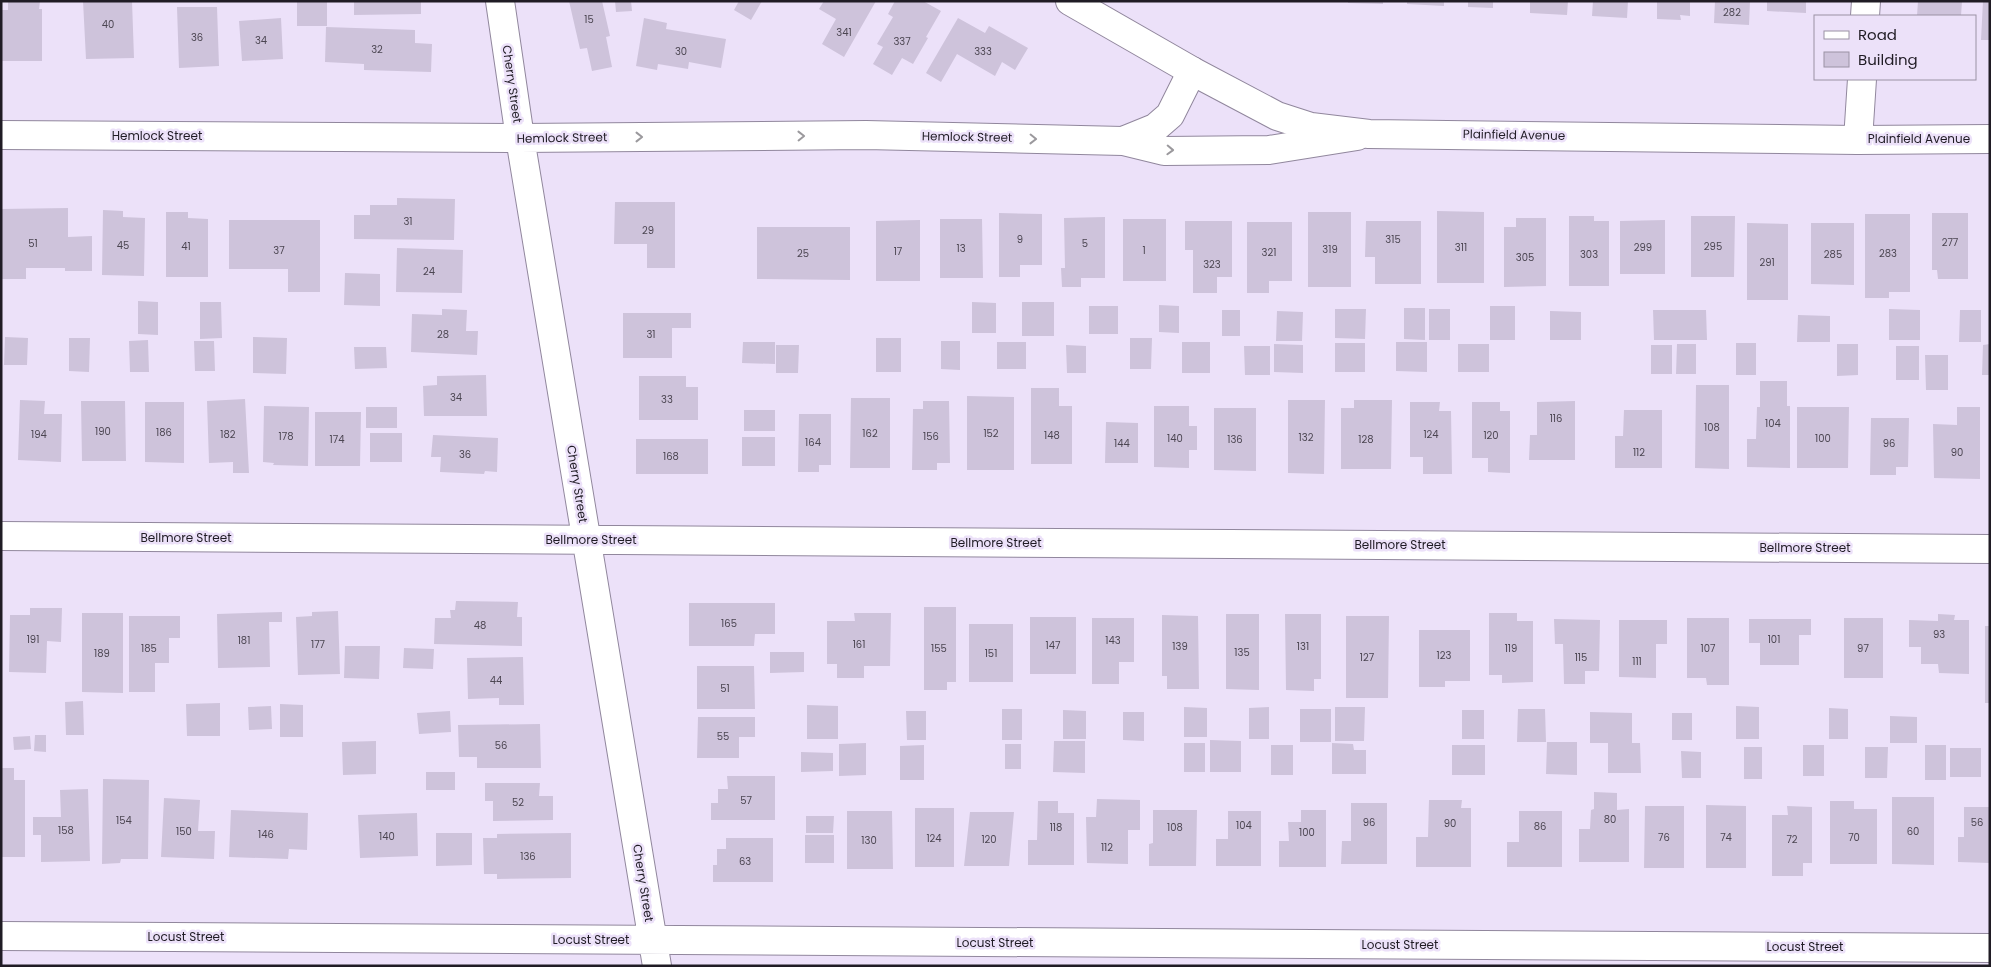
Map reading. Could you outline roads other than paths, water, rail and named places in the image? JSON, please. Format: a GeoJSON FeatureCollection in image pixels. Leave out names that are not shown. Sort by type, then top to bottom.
{"type":"FeatureCollection","features":[{"type":"Feature","properties":{"kind":"street","name":"Cherry Street"},"geometry":{"type":"LineString","coordinates":[[500,1],[520,138],[655,953]]}},
{"type":"Feature","properties":{"kind":"street","name":"Plainfield Avenue"},"geometry":{"type":"LineString","coordinates":[[1070,1],[1192,71],[1277,116],[1311,126],[1369,134],[1858,140],[1990,139]]}},
{"type":"Feature","properties":{"kind":"street"},"geometry":{"type":"LineString","coordinates":[[1865,15],[1866,1]]}},
{"type":"Feature","properties":{"kind":"street","name":"Hemlock Street"},"geometry":{"type":"LineString","coordinates":[[1123,141],[1155,128],[1170,115],[1192,71]]}},
{"type":"Feature","properties":{"kind":"street"},"geometry":{"type":"LineString","coordinates":[[1858,140],[1862,80]]}},
{"type":"Feature","properties":{"kind":"street","name":"Hemlock Street"},"geometry":{"type":"LineString","coordinates":[[1,135],[520,138],[866,135],[1123,141],[1164,151],[1269,150],[1369,134]]}},
{"type":"Feature","properties":{"kind":"street","name":"Bellmore Street"},"geometry":{"type":"LineString","coordinates":[[1,536],[1990,549]]}},
{"type":"Feature","properties":{"kind":"street","name":"Locust Street"},"geometry":{"type":"LineString","coordinates":[[1,936],[655,953],[1990,948]]}}]}
